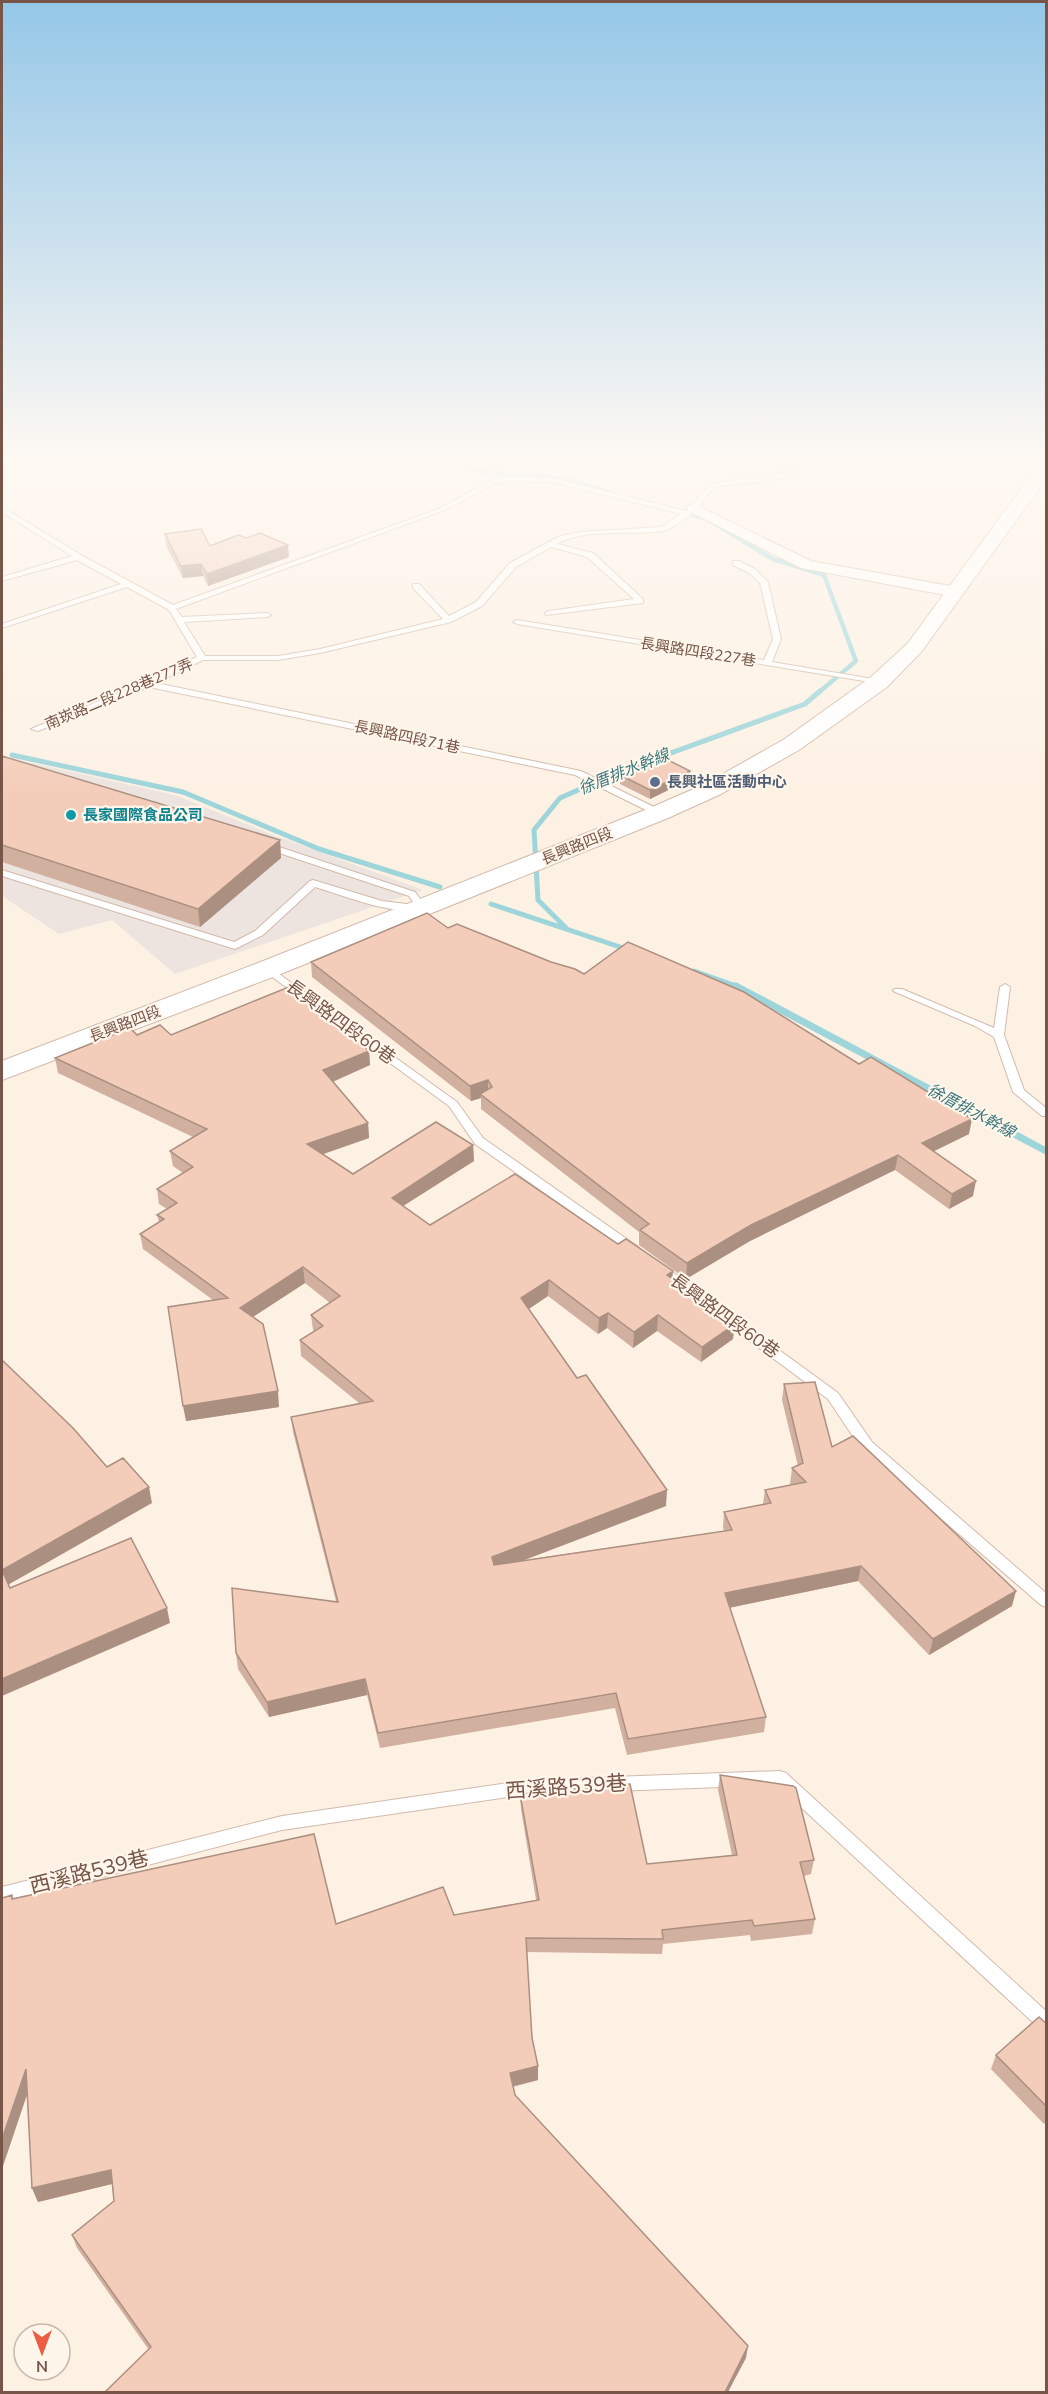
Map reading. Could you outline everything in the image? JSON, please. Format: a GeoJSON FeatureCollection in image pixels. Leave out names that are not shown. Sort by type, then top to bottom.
{"type":"FeatureCollection","features":[{"type":"Feature","properties":{"kind":"street"},"geometry":{"type":"LineString","coordinates":[[828,569],[956,592]]}},
{"type":"Feature","properties":{"kind":"street","name":"長興路四段"},"geometry":{"type":"LineString","coordinates":[[4,1067],[422,909],[713,789],[791,745],[879,682],[915,647],[973,569]]}},
{"type":"Feature","properties":{"kind":"lane"},"geometry":{"type":"LineString","coordinates":[[2,579],[38,569]]}},
{"type":"Feature","properties":{"kind":"lane"},"geometry":{"type":"LineString","coordinates":[[100,569],[172,608],[202,658],[278,658],[320,651],[448,620],[478,604],[510,569]]}},
{"type":"Feature","properties":{"kind":"lane"},"geometry":{"type":"LineString","coordinates":[[172,608],[281,569]]}},
{"type":"Feature","properties":{"kind":"lane"},"geometry":{"type":"LineString","coordinates":[[549,613],[640,601],[605,569]]}},
{"type":"Feature","properties":{"kind":"lane"},"geometry":{"type":"LineString","coordinates":[[747,569],[764,582],[777,639],[767,663]]}},
{"type":"Feature","properties":{"kind":"lane"},"geometry":{"type":"LineString","coordinates":[[2,626],[128,584]]}},
{"type":"Feature","properties":{"kind":"lane"},"geometry":{"type":"LineString","coordinates":[[416,586],[448,620]]}},
{"type":"Feature","properties":{"kind":"lane"},"geometry":{"type":"LineString","coordinates":[[178,620],[267,615]]}},
{"type":"Feature","properties":{"kind":"lane","name":"長興路四段227巷"},"geometry":{"type":"LineString","coordinates":[[517,622],[879,682]]}},
{"type":"Feature","properties":{"kind":"lane","name":"南崁路二段228巷277弄"},"geometry":{"type":"LineString","coordinates":[[35,729],[148,684],[202,658]]}},
{"type":"Feature","properties":{"kind":"lane","name":"長興路四段71巷"},"geometry":{"type":"LineString","coordinates":[[148,684],[578,773],[659,813]]}},
{"type":"Feature","properties":{"kind":"lane"},"geometry":{"type":"LineString","coordinates":[[262,845],[412,894],[422,909]]}},
{"type":"Feature","properties":{"kind":"lane"},"geometry":{"type":"LineString","coordinates":[[2,873],[235,946],[259,933],[330,866]]}},
{"type":"Feature","properties":{"kind":"lane"},"geometry":{"type":"LineString","coordinates":[[313,883],[381,904],[422,909]]}},
{"type":"Feature","properties":{"kind":"lane","name":"長興路四段60巷"},"geometry":{"type":"LineString","coordinates":[[268,969],[453,1104],[479,1141],[833,1396],[867,1446],[1047,1600]]}},
{"type":"Feature","properties":{"kind":"lane"},"geometry":{"type":"LineString","coordinates":[[1005,987],[999,1035],[1019,1092],[1047,1113]]}},
{"type":"Feature","properties":{"kind":"lane"},"geometry":{"type":"LineString","coordinates":[[898,991],[979,1024],[999,1035]]}},
{"type":"Feature","properties":{"kind":"lane","name":"西溪路539巷"},"geometry":{"type":"LineString","coordinates":[[2,1895],[294,1821],[529,1787],[780,1778],[1047,2023]]}},
{"type":"Feature","properties":{"kind":"shaded area","name":"長家國際食品公司"},"geometry":{"type":"Polygon","coordinates":[[[2,756],[175,795],[268,833],[423,890],[175,974],[112,920],[59,934],[2,896],[2,756]]]}},
{"type":"Feature","properties":{"kind":"building"},"geometry":{"type":"Polygon","coordinates":[[[204,569],[222,569],[207,574],[204,569]]]}},
{"type":"Feature","properties":{"kind":"building","name":"長家國際食品公司"},"geometry":{"type":"Polygon","coordinates":[[[2,756],[280,840],[198,909],[2,845],[2,756]]]}},
{"type":"Feature","properties":{"kind":"building"},"geometry":{"type":"Polygon","coordinates":[[[660,756],[690,771],[650,790],[620,775],[660,756]]]}},
{"type":"Feature","properties":{"kind":"building"},"geometry":{"type":"Polygon","coordinates":[[[427,913],[448,928],[457,924],[584,974],[628,942],[744,992],[859,1064],[871,1057],[972,1119],[922,1143],[976,1181],[952,1194],[898,1155],[751,1225],[687,1263],[640,1230],[649,1224],[480,1094],[492,1087],[488,1080],[470,1086],[311,962],[427,913]]]}},
{"type":"Feature","properties":{"kind":"building"},"geometry":{"type":"Polygon","coordinates":[[[291,986],[369,1051],[323,1070],[368,1123],[307,1144],[353,1174],[436,1122],[473,1145],[392,1198],[430,1225],[515,1174],[618,1244],[626,1239],[673,1271],[667,1275],[735,1324],[702,1347],[658,1315],[634,1332],[608,1313],[599,1318],[549,1280],[521,1298],[577,1378],[586,1375],[667,1490],[492,1557],[494,1565],[732,1530],[724,1512],[771,1503],[765,1490],[806,1482],[792,1468],[803,1463],[784,1384],[815,1382],[832,1447],[853,1436],[1016,1591],[933,1639],[861,1566],[725,1593],[766,1717],[628,1739],[616,1693],[378,1733],[365,1679],[267,1702],[236,1653],[232,1588],[338,1602],[291,1417],[373,1401],[300,1340],[323,1326],[311,1315],[340,1296],[303,1267],[240,1308],[263,1324],[278,1391],[183,1406],[168,1307],[228,1298],[140,1234],[164,1219],[157,1215],[177,1203],[157,1189],[193,1167],[170,1151],[207,1129],[55,1058],[130,1028],[137,1035],[160,1025],[171,1035],[291,986]]]}},
{"type":"Feature","properties":{"kind":"building"},"geometry":{"type":"Polygon","coordinates":[[[2,1360],[73,1428],[107,1467],[123,1458],[149,1487],[2,1570],[2,1360]]]}},
{"type":"Feature","properties":{"kind":"building"},"geometry":{"type":"Polygon","coordinates":[[[131,1538],[167,1608],[2,1679],[2,1570],[10,1588],[131,1538]]]}},
{"type":"Feature","properties":{"kind":"building"},"geometry":{"type":"Polygon","coordinates":[[[720,1775],[796,1788],[814,1860],[800,1862],[815,1919],[754,1926],[752,1920],[662,1930],[663,1939],[526,1938],[532,2038],[538,2066],[510,2073],[515,2095],[748,2346],[725,2392],[105,2392],[151,2347],[72,2235],[114,2201],[111,2170],[32,2188],[26,2069],[2,2139],[2,1898],[12,1895],[12,1899],[314,1834],[336,1924],[443,1887],[454,1915],[539,1900],[520,1794],[630,1784],[647,1864],[737,1855],[720,1775]]]}},
{"type":"Feature","properties":{"kind":"building"},"geometry":{"type":"Polygon","coordinates":[[[1039,2017],[1047,2024],[1047,2107],[996,2055],[1039,2017]]]}},
{"type":"Feature","properties":{"kind":"waterway","name":"徐厝排水幹線"},"geometry":{"type":"LineString","coordinates":[[804,569],[824,575],[856,661],[818,693]]}},
{"type":"Feature","properties":{"kind":"waterway","name":"徐厝排水幹線"},"geometry":{"type":"LineString","coordinates":[[567,929],[538,900],[534,830],[560,798],[619,772],[805,704],[820,691]]}},
{"type":"Feature","properties":{"kind":"waterway"},"geometry":{"type":"LineString","coordinates":[[12,755],[183,792],[319,849],[440,887]]}},
{"type":"Feature","properties":{"kind":"waterway","name":"徐厝排水幹線"},"geometry":{"type":"LineString","coordinates":[[491,904],[629,950]]}},
{"type":"Feature","properties":{"kind":"waterway","name":"徐厝排水幹線"},"geometry":{"type":"LineString","coordinates":[[694,971],[739,987]]}},
{"type":"Feature","properties":{"kind":"waterway","name":"徐厝排水幹線"},"geometry":{"type":"LineString","coordinates":[[736,986],[1046,1151]]}},
{"type":"Feature","properties":{"kind":"place","name":"長興社區活動中心"},"geometry":{"type":"Point","coordinates":[655,782]}},
{"type":"Feature","properties":{"kind":"place","name":"長家國際食品公司"},"geometry":{"type":"Point","coordinates":[71,815]}}]}
